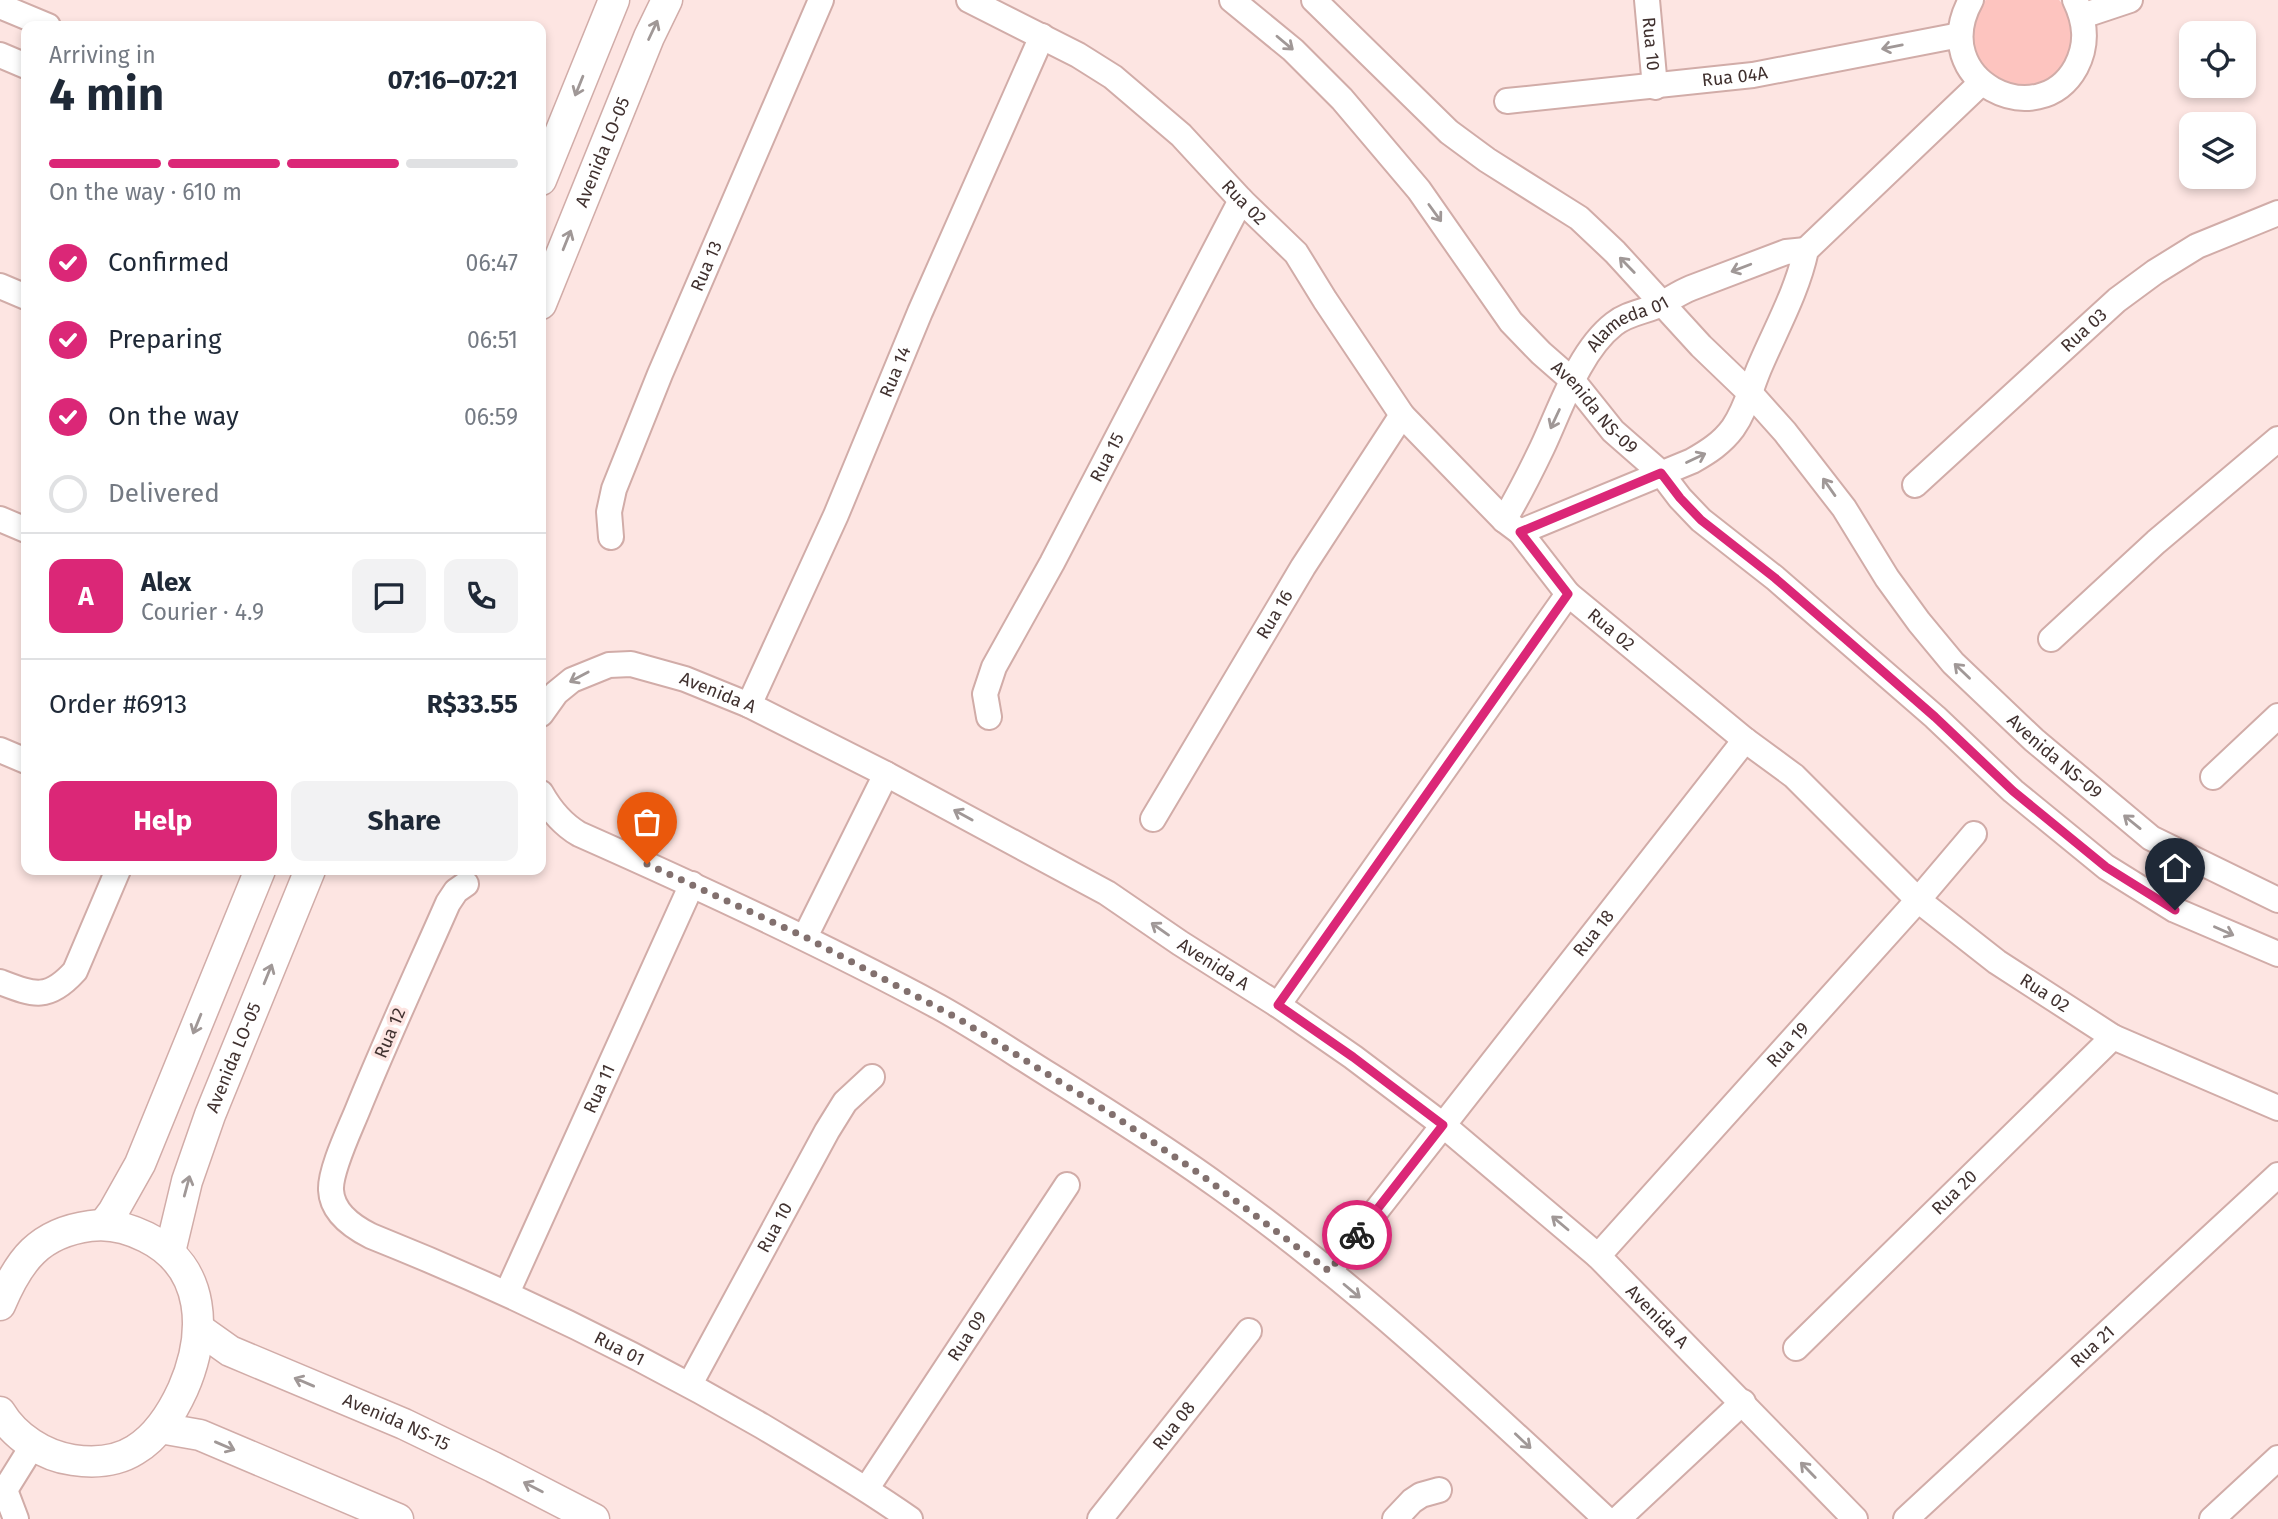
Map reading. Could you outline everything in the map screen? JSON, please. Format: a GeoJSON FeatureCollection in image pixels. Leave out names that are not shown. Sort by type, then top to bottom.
{"type":"FeatureCollection","features":[{"type":"Feature","properties":{"kind":"main road"},"geometry":{"type":"LineString","coordinates":[[546,168],[614,0]]}},
{"type":"Feature","properties":{"kind":"main road","name":"Avenida LO-05"},"geometry":{"type":"LineString","coordinates":[[546,292],[649,37],[667,0]]}},
{"type":"Feature","properties":{"kind":"main road"},"geometry":{"type":"LineString","coordinates":[[104,1224],[140,1164],[258,875]]}},
{"type":"Feature","properties":{"kind":"main road","name":"Avenida LO-05"},"geometry":{"type":"LineString","coordinates":[[170,1252],[187,1181],[210,1115],[308,875]]}},
{"type":"Feature","properties":{"kind":"main road"},"geometry":{"type":"LineString","coordinates":[[0,1305],[15,1273],[13,1255],[74,1228],[104,1224],[138,1233],[170,1252],[193,1287],[198,1307],[199,1329],[196,1355],[170,1414],[160,1428],[133,1451],[102,1461],[65,1459],[33,1445],[16,1433],[0,1412]]}},
{"type":"Feature","properties":{"kind":"main road","name":"Avenida NS-15"},"geometry":{"type":"LineString","coordinates":[[199,1329],[230,1351],[404,1424],[493,1466],[594,1519]]}},
{"type":"Feature","properties":{"kind":"main road"},"geometry":{"type":"LineString","coordinates":[[160,1428],[200,1435],[398,1519]]}},
{"type":"Feature","properties":{"kind":"street","name":"Rua 13"},"geometry":{"type":"LineString","coordinates":[[611,537],[609,512],[614,489],[660,374],[821,0]]}},
{"type":"Feature","properties":{"kind":"street","name":"Rua 02"},"geometry":{"type":"LineString","coordinates":[[970,0],[1078,55],[1113,77],[1181,135],[1241,200],[1296,253],[1402,415],[1512,526],[1568,594],[1745,740],[1794,776],[1918,900],[1997,962],[2113,1037],[2278,1108]]}},
{"type":"Feature","properties":{"kind":"street","name":"Avenida NS-09"},"geometry":{"type":"LineString","coordinates":[[1232,0],[1293,50],[1342,99],[1419,190],[1511,322],[1573,381],[1613,431],[1661,473],[1701,520],[1785,587],[1935,717],[2013,791],[2106,867],[2175,910],[2278,954]]}},
{"type":"Feature","properties":{"kind":"street","name":"Avenida NS-09"},"geometry":{"type":"LineString","coordinates":[[1314,0],[1449,132],[1579,218],[1624,262],[1751,394],[1821,476],[1887,578],[1953,663],[2034,740],[2151,838],[2278,900]]}},
{"type":"Feature","properties":{"kind":"street","name":"Rua 10"},"geometry":{"type":"LineString","coordinates":[[1647,0],[1655,87]]}},
{"type":"Feature","properties":{"kind":"street"},"geometry":{"type":"LineString","coordinates":[[1971,0],[1963,14],[1959,35],[1962,53],[1969,69],[1981,83],[1998,93],[2018,98],[2038,96],[2057,88],[2072,74],[2082,56],[2085,36],[2079,8],[2130,0]]}},
{"type":"Feature","properties":{"kind":"street"},"geometry":{"type":"LineString","coordinates":[[0,6],[36,21]]}},
{"type":"Feature","properties":{"kind":"street","name":"Rua 04A"},"geometry":{"type":"LineString","coordinates":[[1507,101],[1753,75],[1959,35]]}},
{"type":"Feature","properties":{"kind":"street","name":"Rua 14"},"geometry":{"type":"LineString","coordinates":[[749,705],[836,514],[920,312],[1042,36]]}},
{"type":"Feature","properties":{"kind":"street"},"geometry":{"type":"LineString","coordinates":[[0,55],[21,64]]}},
{"type":"Feature","properties":{"kind":"street"},"geometry":{"type":"LineString","coordinates":[[1512,526],[1692,461],[1716,447],[1735,425],[1751,394],[1762,361],[1797,281],[1806,250],[1981,83]]}},
{"type":"Feature","properties":{"kind":"street","name":"Rua 15"},"geometry":{"type":"LineString","coordinates":[[989,717],[985,694],[994,667],[1052,563],[1241,200]]}},
{"type":"Feature","properties":{"kind":"street","name":"Rua 03"},"geometry":{"type":"LineString","coordinates":[[1915,485],[2118,300],[2155,272],[2197,246],[2278,213]]}},
{"type":"Feature","properties":{"kind":"street","name":"Alameda 01"},"geometry":{"type":"LineString","coordinates":[[1512,526],[1519,495],[1573,381],[1594,345],[1613,324],[1624,317],[1662,304],[1676,294],[1748,265],[1786,252],[1806,250]]}},
{"type":"Feature","properties":{"kind":"street"},"geometry":{"type":"LineString","coordinates":[[0,286],[21,295]]}},
{"type":"Feature","properties":{"kind":"street","name":"Rua 16"},"geometry":{"type":"LineString","coordinates":[[1153,819],[1303,567],[1402,415]]}},
{"type":"Feature","properties":{"kind":"street"},"geometry":{"type":"LineString","coordinates":[[2050,639],[2156,542],[2278,439]]}},
{"type":"Feature","properties":{"kind":"street"},"geometry":{"type":"LineString","coordinates":[[0,519],[21,528]]}},
{"type":"Feature","properties":{"kind":"street"},"geometry":{"type":"LineString","coordinates":[[1278,1005],[1568,594]]}},
{"type":"Feature","properties":{"kind":"street","name":"Avenida A"},"geometry":{"type":"LineString","coordinates":[[546,707],[556,692],[572,680],[598,668],[631,664],[685,679],[749,705],[886,774],[1107,893],[1278,1005],[1443,1125],[1598,1256],[1855,1519]]}},
{"type":"Feature","properties":{"kind":"street"},"geometry":{"type":"LineString","coordinates":[[2213,777],[2278,716]]}},
{"type":"Feature","properties":{"kind":"street","name":"Rua 18"},"geometry":{"type":"LineString","coordinates":[[1329,1271],[1745,740]]}},
{"type":"Feature","properties":{"kind":"street"},"geometry":{"type":"LineString","coordinates":[[0,750],[21,759]]}},
{"type":"Feature","properties":{"kind":"street"},"geometry":{"type":"LineString","coordinates":[[805,937],[886,774]]}},
{"type":"Feature","properties":{"kind":"street"},"geometry":{"type":"LineString","coordinates":[[546,802],[571,829],[805,937],[940,1008],[1113,1115],[1219,1187],[1329,1271],[1493,1413],[1606,1519]]}},
{"type":"Feature","properties":{"kind":"street","name":"Rua 19"},"geometry":{"type":"LineString","coordinates":[[1598,1256],[1974,834]]}},
{"type":"Feature","properties":{"kind":"street"},"geometry":{"type":"LineString","coordinates":[[0,982],[36,994],[50,992],[66,981],[75,971],[116,875]]}},
{"type":"Feature","properties":{"kind":"street","name":"Rua 12"},"geometry":{"type":"LineString","coordinates":[[331,1191],[349,1129],[422,958],[448,903],[456,891],[466,884]]}},
{"type":"Feature","properties":{"kind":"street","name":"Rua 11"},"geometry":{"type":"LineString","coordinates":[[507,1293],[692,884]]}},
{"type":"Feature","properties":{"kind":"street","name":"Rua 20"},"geometry":{"type":"LineString","coordinates":[[1796,1348],[2113,1037]]}},
{"type":"Feature","properties":{"kind":"street","name":"Rua 10"},"geometry":{"type":"LineString","coordinates":[[690,1384],[827,1131],[845,1102],[872,1077]]}},
{"type":"Feature","properties":{"kind":"street","name":"Rua 21"},"geometry":{"type":"LineString","coordinates":[[1906,1519],[2278,1175]]}},
{"type":"Feature","properties":{"kind":"street","name":"Rua 09"},"geometry":{"type":"LineString","coordinates":[[867,1488],[1067,1185]]}},
{"type":"Feature","properties":{"kind":"street","name":"Rua 01"},"geometry":{"type":"LineString","coordinates":[[331,1191],[340,1214],[363,1232],[507,1293],[690,1384],[867,1488],[910,1519]]}},
{"type":"Feature","properties":{"kind":"street","name":"Rua 08"},"geometry":{"type":"LineString","coordinates":[[1100,1519],[1249,1331]]}},
{"type":"Feature","properties":{"kind":"street"},"geometry":{"type":"LineString","coordinates":[[1618,1519],[1743,1402]]}},
{"type":"Feature","properties":{"kind":"street"},"geometry":{"type":"LineString","coordinates":[[16,1519],[3,1494],[33,1445]]}},
{"type":"Feature","properties":{"kind":"street"},"geometry":{"type":"LineString","coordinates":[[2212,1519],[2278,1458]]}},
{"type":"Feature","properties":{"kind":"street"},"geometry":{"type":"LineString","coordinates":[[1395,1519],[1421,1495],[1439,1490]]}},
{"type":"Feature","properties":{"kind":"shaded area"},"geometry":{"type":"Polygon","coordinates":[[[1986,0],[2059,0],[2069,15],[2073,31],[2071,47],[2054,75],[2041,84],[2025,87],[2005,83],[1981,63],[1972,39],[1982,3],[1986,0]]]}},
{"type":"Feature","properties":{"kind":"way so far"},"geometry":{"type":"LineString","coordinates":[[647,864],[805,937],[959,1019],[1113,1115],[1200,1174],[1329,1271],[1357,1235]]}},
{"type":"Feature","properties":{"kind":"route"},"geometry":{"type":"LineString","coordinates":[[1357,1235],[1443,1125],[1278,1005],[1568,594],[1520,532],[1661,473],[1701,520],[1775,578],[1848,641],[1935,717],[2013,791],[2106,867],[2175,910]]}}]}
